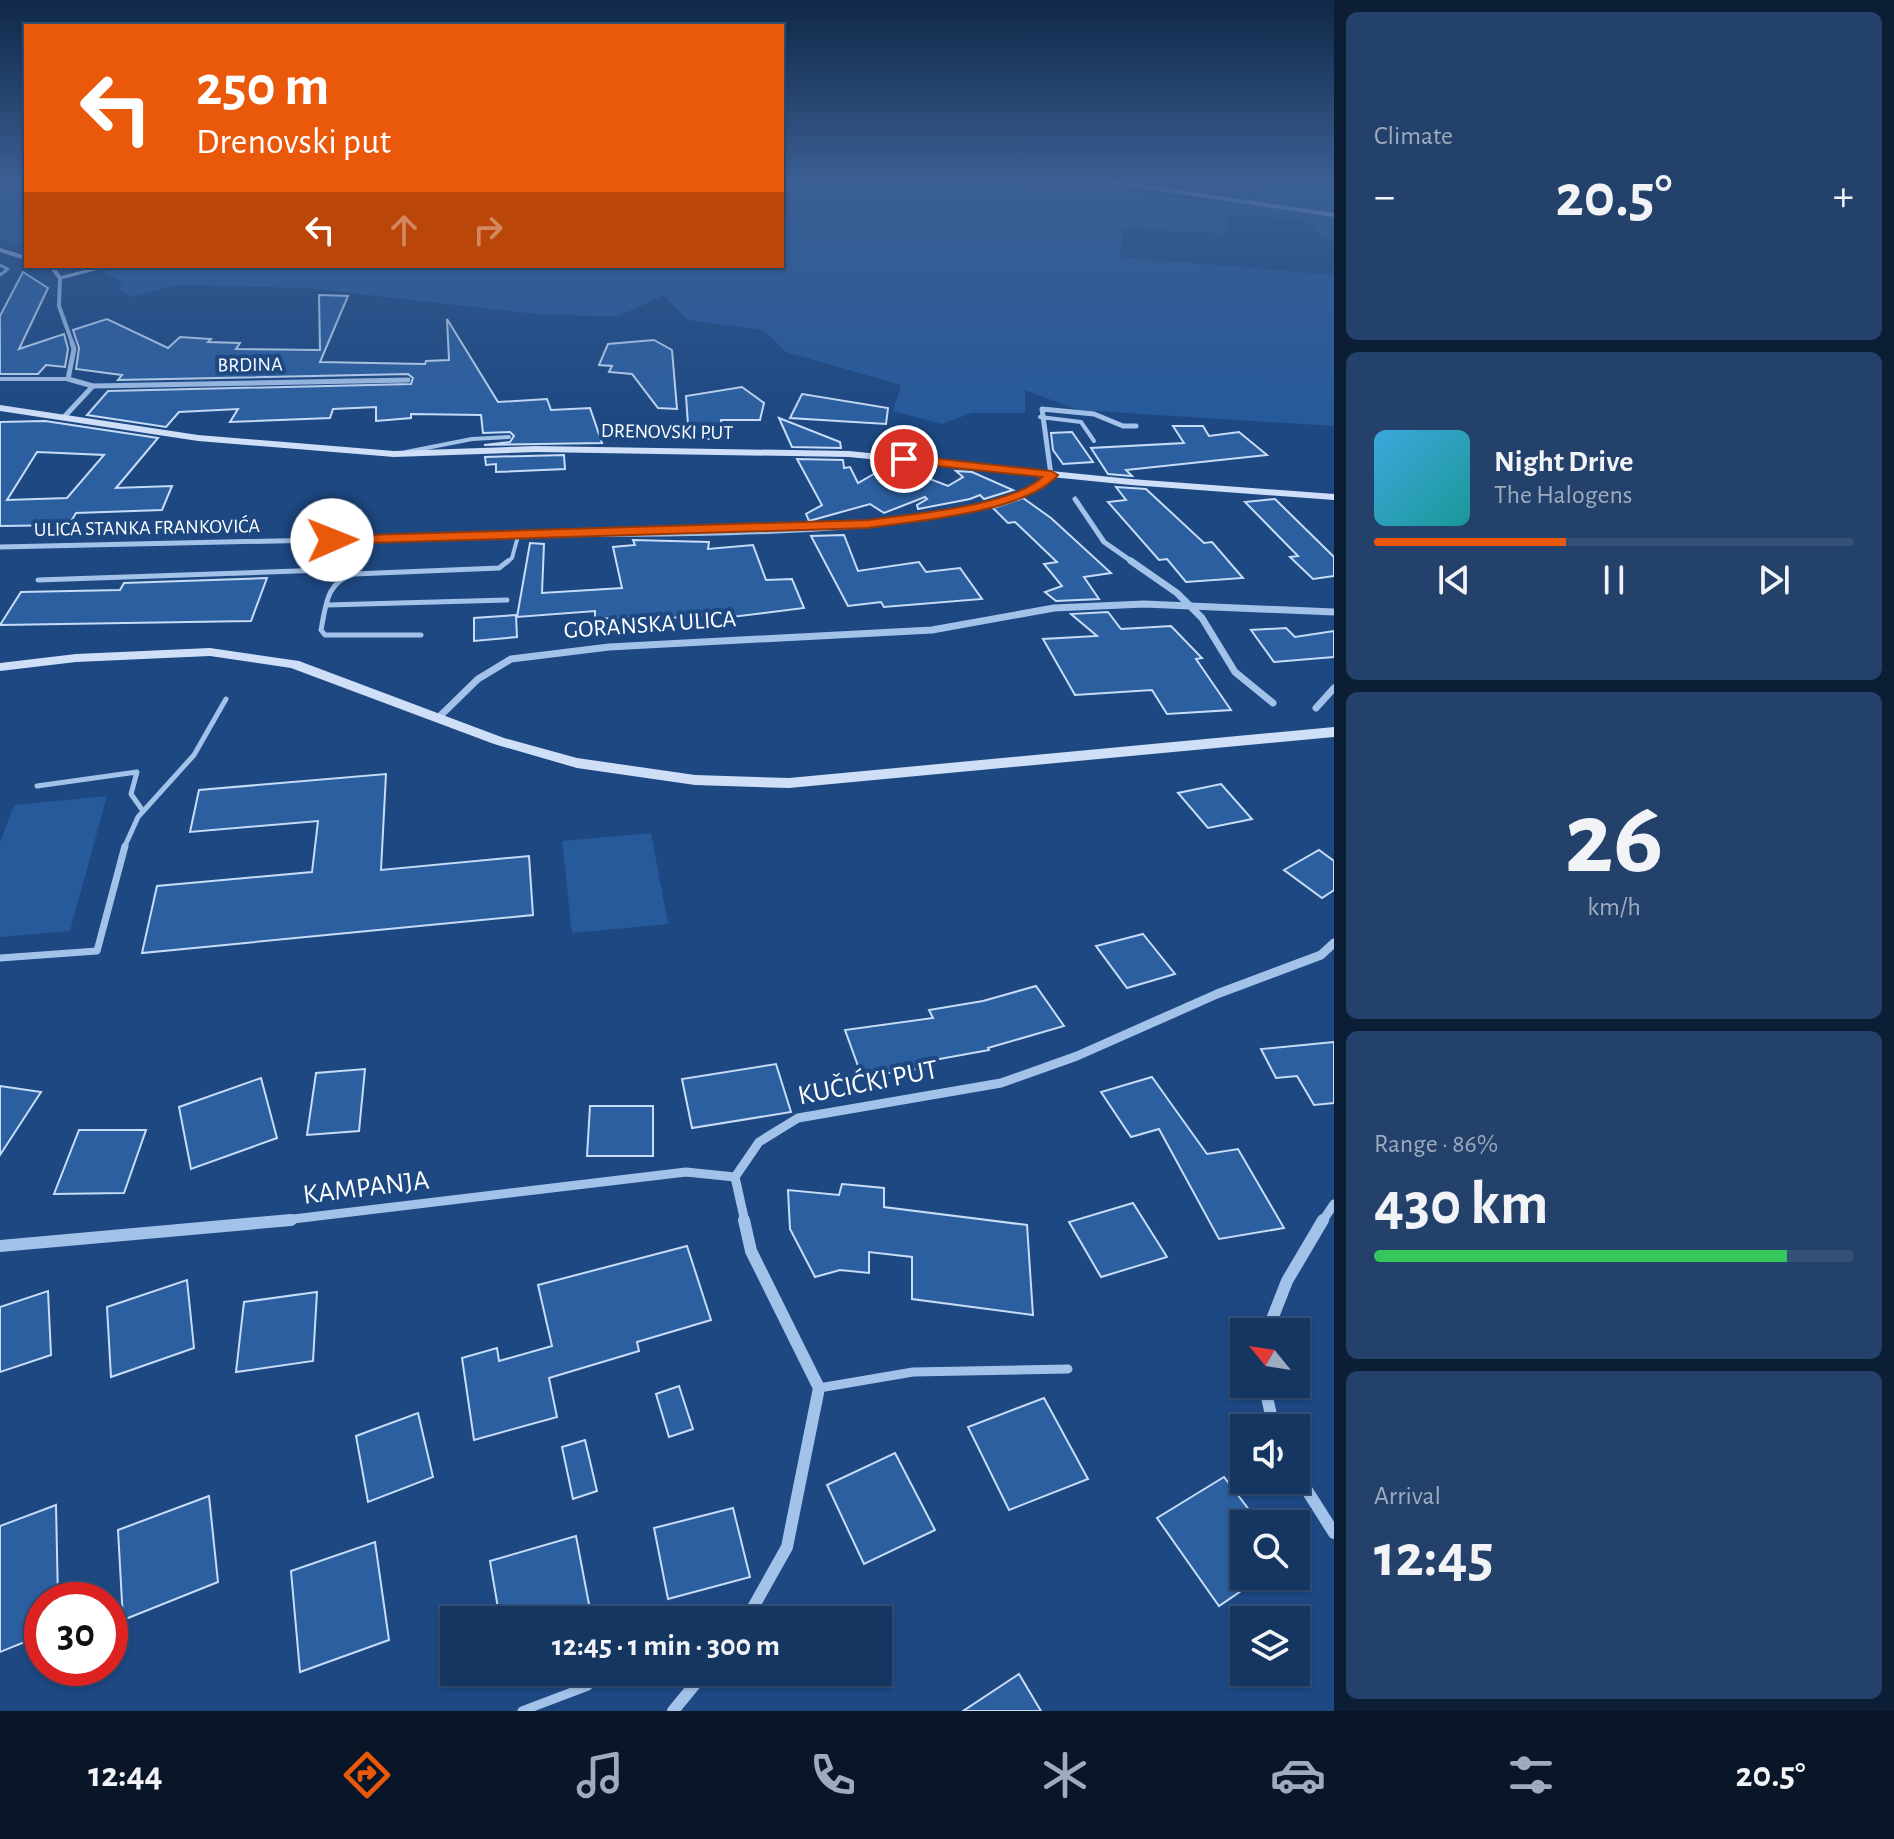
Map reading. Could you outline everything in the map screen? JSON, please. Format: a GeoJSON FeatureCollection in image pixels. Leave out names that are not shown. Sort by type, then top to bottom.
{"type":"FeatureCollection","features":[{"type":"Feature","properties":{"kind":"main road","name":"DRENOVSKI PUT"},"geometry":{"type":"LineString","coordinates":[[0,408],[198,438],[399,454],[536,449],[849,454],[1051,475],[1334,497]]}},
{"type":"Feature","properties":{"kind":"main road"},"geometry":{"type":"LineString","coordinates":[[0,667],[76,658],[210,652],[294,664],[499,741],[577,763],[695,780],[789,783],[1334,732]]}},
{"type":"Feature","properties":{"kind":"street"},"geometry":{"type":"LineString","coordinates":[[52,268],[60,278],[59,306],[74,349],[68,379]]}},
{"type":"Feature","properties":{"kind":"street","name":"BRDINA"},"geometry":{"type":"LineString","coordinates":[[68,379],[93,386],[408,380]]}},
{"type":"Feature","properties":{"kind":"street"},"geometry":{"type":"LineString","coordinates":[[64,417],[93,386]]}},
{"type":"Feature","properties":{"kind":"street"},"geometry":{"type":"LineString","coordinates":[[1051,475],[1040,417],[1042,409],[1094,414],[1123,426],[1136,426]]}},
{"type":"Feature","properties":{"kind":"street","name":"ULICA STANKA FRANKOVIĆA"},"geometry":{"type":"LineString","coordinates":[[0,547],[518,536],[868,524],[947,513],[1021,495],[1039,487],[1051,475]]}},
{"type":"Feature","properties":{"kind":"street"},"geometry":{"type":"LineString","coordinates":[[1075,499],[1104,542],[1177,593],[1192,608],[1235,672],[1273,703]]}},
{"type":"Feature","properties":{"kind":"street","name":"GORANSKA ULICA"},"geometry":{"type":"LineString","coordinates":[[439,717],[478,679],[511,659],[609,647],[932,630],[1054,608],[1144,604],[1334,612]]}},
{"type":"Feature","properties":{"kind":"street"},"geometry":{"type":"LineString","coordinates":[[1316,708],[1334,688]]}},
{"type":"Feature","properties":{"kind":"street","name":"KUČIĆKI PUT"},"geometry":{"type":"LineString","coordinates":[[735,1177],[759,1142],[798,1118],[1001,1083],[1077,1056],[1217,994],[1321,955],[1334,943]]}},
{"type":"Feature","properties":{"kind":"street","name":"KAMPANJA"},"geometry":{"type":"LineString","coordinates":[[0,1246],[337,1216],[686,1172],[735,1177]]}},
{"type":"Feature","properties":{"kind":"street"},"geometry":{"type":"LineString","coordinates":[[735,1177],[751,1251],[819,1388],[787,1547],[754,1606]]}},
{"type":"Feature","properties":{"kind":"street"},"geometry":{"type":"LineString","coordinates":[[1271,1318],[1301,1254],[1334,1204]]}},
{"type":"Feature","properties":{"kind":"street"},"geometry":{"type":"LineString","coordinates":[[1309,1494],[1334,1533]]}},
{"type":"Feature","properties":{"kind":"street"},"geometry":{"type":"LineString","coordinates":[[673,1711],[694,1686]]}},
{"type":"Feature","properties":{"kind":"lane"},"geometry":{"type":"LineString","coordinates":[[0,265],[8,269],[0,275]]}},
{"type":"Feature","properties":{"kind":"lane"},"geometry":{"type":"LineString","coordinates":[[60,278],[98,268]]}},
{"type":"Feature","properties":{"kind":"lane"},"geometry":{"type":"LineString","coordinates":[[0,379],[68,379]]}},
{"type":"Feature","properties":{"kind":"lane"},"geometry":{"type":"LineString","coordinates":[[1040,417],[1081,422],[1094,441]]}},
{"type":"Feature","properties":{"kind":"lane"},"geometry":{"type":"LineString","coordinates":[[399,454],[472,439],[509,437]]}},
{"type":"Feature","properties":{"kind":"lane"},"geometry":{"type":"LineString","coordinates":[[38,580],[325,570],[341,577],[499,568],[512,558],[518,536]]}},
{"type":"Feature","properties":{"kind":"lane"},"geometry":{"type":"LineString","coordinates":[[341,577],[331,586],[321,630],[325,635],[421,635]]}},
{"type":"Feature","properties":{"kind":"lane"},"geometry":{"type":"LineString","coordinates":[[327,605],[507,600]]}},
{"type":"Feature","properties":{"kind":"lane"},"geometry":{"type":"LineString","coordinates":[[0,958],[97,951],[125,845],[143,811],[194,755],[226,699]]}},
{"type":"Feature","properties":{"kind":"lane"},"geometry":{"type":"LineString","coordinates":[[37,786],[137,772],[131,794],[143,811]]}},
{"type":"Feature","properties":{"kind":"lane"},"geometry":{"type":"LineString","coordinates":[[819,1388],[913,1372],[1068,1369]]}},
{"type":"Feature","properties":{"kind":"lane"},"geometry":{"type":"LineString","coordinates":[[522,1711],[588,1686]]}},
{"type":"Feature","properties":{"kind":"shaded area"},"geometry":{"type":"Polygon","coordinates":[[[784,258],[1130,258],[1334,275],[1334,426],[1078,410],[1025,390],[1025,413],[972,413],[942,424],[893,411],[901,385],[786,352],[763,330],[688,320],[664,295],[619,316],[546,315],[306,288],[176,285],[133,297],[118,290],[122,282],[101,272],[114,268],[784,268],[784,258]]]}},
{"type":"Feature","properties":{"kind":"shaded area"},"geometry":{"type":"Polygon","coordinates":[[[107,796],[70,931],[0,937],[0,842],[14,805],[107,796]]]}},
{"type":"Feature","properties":{"kind":"shaded area"},"geometry":{"type":"Polygon","coordinates":[[[651,833],[668,924],[572,933],[562,841],[651,833]]]}},
{"type":"Feature","properties":{"kind":"building"},"geometry":{"type":"Polygon","coordinates":[[[23,272],[48,288],[19,349],[64,334],[68,349],[65,367],[46,365],[38,374],[0,374],[0,316],[23,272]]]}},
{"type":"Feature","properties":{"kind":"building"},"geometry":{"type":"Polygon","coordinates":[[[319,295],[348,296],[320,362],[425,364],[426,361],[449,360],[447,319],[498,402],[547,399],[551,410],[590,408],[602,443],[484,445],[510,442],[514,436],[510,432],[483,433],[481,415],[411,414],[411,418],[376,421],[376,407],[333,409],[330,418],[230,422],[238,409],[179,412],[166,427],[87,415],[108,391],[411,384],[413,378],[408,374],[118,380],[122,375],[76,369],[79,348],[73,330],[107,319],[168,348],[180,337],[240,343],[236,349],[320,350],[319,295]]]}},
{"type":"Feature","properties":{"kind":"building"},"geometry":{"type":"Polygon","coordinates":[[[654,340],[672,350],[677,409],[658,408],[632,374],[609,372],[612,366],[599,365],[608,344],[654,340]]]}},
{"type":"Feature","properties":{"kind":"building"},"geometry":{"type":"Polygon","coordinates":[[[742,387],[764,403],[760,420],[721,420],[722,428],[715,428],[716,439],[689,439],[686,396],[742,387]]]}},
{"type":"Feature","properties":{"kind":"building"},"geometry":{"type":"Polygon","coordinates":[[[802,394],[888,408],[886,424],[790,418],[802,394]]]}},
{"type":"Feature","properties":{"kind":"building"},"geometry":{"type":"Polygon","coordinates":[[[779,418],[840,442],[841,448],[792,447],[779,418]]]}},
{"type":"Feature","properties":{"kind":"building"},"geometry":{"type":"Polygon","coordinates":[[[45,421],[158,438],[116,488],[172,486],[162,510],[76,513],[69,525],[0,526],[0,422],[45,421]],[[37,452],[7,500],[67,498],[104,455],[37,452]]]}},
{"type":"Feature","properties":{"kind":"building"},"geometry":{"type":"Polygon","coordinates":[[[1173,426],[1203,426],[1209,436],[1239,432],[1267,455],[1126,470],[1132,476],[1108,474],[1091,448],[1184,443],[1173,426]]]}},
{"type":"Feature","properties":{"kind":"building"},"geometry":{"type":"Polygon","coordinates":[[[1072,432],[1093,462],[1063,464],[1053,450],[1051,433],[1072,432]]]}},
{"type":"Feature","properties":{"kind":"building"},"geometry":{"type":"Polygon","coordinates":[[[564,455],[565,469],[496,472],[496,464],[486,465],[485,457],[564,455]]]}},
{"type":"Feature","properties":{"kind":"building"},"geometry":{"type":"Polygon","coordinates":[[[797,459],[843,460],[844,468],[850,467],[858,483],[891,464],[948,486],[963,477],[956,471],[972,472],[1013,490],[984,499],[980,495],[918,509],[917,505],[927,499],[925,497],[884,513],[870,504],[809,521],[806,514],[822,505],[797,459]]]}},
{"type":"Feature","properties":{"kind":"building"},"geometry":{"type":"Polygon","coordinates":[[[1116,487],[1146,489],[1204,543],[1212,542],[1243,578],[1186,582],[1167,559],[1159,560],[1108,502],[1126,500],[1116,487]]]}},
{"type":"Feature","properties":{"kind":"building"},"geometry":{"type":"Polygon","coordinates":[[[1023,498],[1051,518],[1111,573],[1084,577],[1099,599],[1056,601],[1045,592],[1062,586],[1044,564],[1057,562],[1015,522],[1008,523],[993,508],[1023,498]]]}},
{"type":"Feature","properties":{"kind":"building"},"geometry":{"type":"Polygon","coordinates":[[[1275,499],[1334,557],[1334,576],[1313,579],[1290,557],[1298,556],[1245,502],[1275,499]]]}},
{"type":"Feature","properties":{"kind":"building"},"geometry":{"type":"Polygon","coordinates":[[[844,535],[858,571],[919,562],[926,572],[960,568],[982,599],[884,607],[881,602],[848,606],[811,536],[844,535]]]}},
{"type":"Feature","properties":{"kind":"building"},"geometry":{"type":"Polygon","coordinates":[[[633,540],[709,542],[708,549],[753,545],[766,580],[792,579],[804,608],[732,617],[731,613],[658,619],[657,616],[595,619],[595,611],[517,617],[530,543],[544,544],[542,593],[622,588],[613,547],[635,545],[633,540]]]}},
{"type":"Feature","properties":{"kind":"building"},"geometry":{"type":"Polygon","coordinates":[[[267,578],[251,621],[0,625],[21,592],[120,590],[124,583],[267,578]]]}},
{"type":"Feature","properties":{"kind":"building"},"geometry":{"type":"Polygon","coordinates":[[[1108,612],[1121,629],[1171,626],[1202,658],[1196,659],[1231,710],[1167,714],[1152,690],[1075,695],[1043,639],[1097,636],[1071,614],[1108,612]]]}},
{"type":"Feature","properties":{"kind":"building"},"geometry":{"type":"Polygon","coordinates":[[[516,615],[517,637],[474,641],[474,618],[516,615]]]}},
{"type":"Feature","properties":{"kind":"building"},"geometry":{"type":"Polygon","coordinates":[[[1286,628],[1295,637],[1334,631],[1334,657],[1274,662],[1251,630],[1286,628]]]}},
{"type":"Feature","properties":{"kind":"building"},"geometry":{"type":"Polygon","coordinates":[[[386,774],[381,870],[529,856],[533,915],[142,953],[157,886],[312,872],[318,821],[190,832],[199,790],[386,774]]]}},
{"type":"Feature","properties":{"kind":"building"},"geometry":{"type":"Polygon","coordinates":[[[1221,784],[1252,819],[1208,828],[1178,793],[1221,784]]]}},
{"type":"Feature","properties":{"kind":"building"},"geometry":{"type":"Polygon","coordinates":[[[1319,850],[1334,861],[1334,890],[1322,898],[1284,870],[1319,850]]]}},
{"type":"Feature","properties":{"kind":"building"},"geometry":{"type":"Polygon","coordinates":[[[1143,934],[1175,974],[1127,988],[1096,946],[1143,934]]]}},
{"type":"Feature","properties":{"kind":"building"},"geometry":{"type":"Polygon","coordinates":[[[1036,986],[1064,1026],[989,1050],[923,1062],[925,1068],[862,1077],[845,1030],[933,1018],[929,1010],[983,1001],[1036,986]]]}},
{"type":"Feature","properties":{"kind":"building"},"geometry":{"type":"Polygon","coordinates":[[[1334,1042],[1334,1103],[1314,1105],[1297,1076],[1276,1078],[1261,1049],[1334,1042]]]}},
{"type":"Feature","properties":{"kind":"building"},"geometry":{"type":"Polygon","coordinates":[[[776,1064],[791,1112],[692,1128],[682,1079],[776,1064]]]}},
{"type":"Feature","properties":{"kind":"building"},"geometry":{"type":"Polygon","coordinates":[[[365,1069],[359,1131],[307,1135],[316,1073],[365,1069]]]}},
{"type":"Feature","properties":{"kind":"building"},"geometry":{"type":"Polygon","coordinates":[[[1152,1077],[1207,1154],[1238,1149],[1284,1228],[1219,1239],[1159,1129],[1131,1137],[1101,1092],[1152,1077]]]}},
{"type":"Feature","properties":{"kind":"building"},"geometry":{"type":"Polygon","coordinates":[[[261,1078],[277,1138],[191,1169],[179,1107],[261,1078]]]}},
{"type":"Feature","properties":{"kind":"building"},"geometry":{"type":"Polygon","coordinates":[[[0,1086],[41,1092],[0,1155],[0,1086]]]}},
{"type":"Feature","properties":{"kind":"building"},"geometry":{"type":"Polygon","coordinates":[[[590,1106],[653,1106],[653,1156],[587,1156],[590,1106]]]}},
{"type":"Feature","properties":{"kind":"building"},"geometry":{"type":"Polygon","coordinates":[[[79,1130],[146,1130],[124,1193],[54,1194],[79,1130]]]}},
{"type":"Feature","properties":{"kind":"building"},"geometry":{"type":"Polygon","coordinates":[[[842,1184],[884,1188],[884,1207],[1027,1225],[1033,1315],[912,1299],[912,1257],[869,1252],[869,1273],[840,1270],[815,1277],[790,1229],[788,1190],[839,1195],[842,1184]]]}},
{"type":"Feature","properties":{"kind":"building"},"geometry":{"type":"Polygon","coordinates":[[[1133,1203],[1167,1257],[1101,1277],[1069,1222],[1133,1203]]]}},
{"type":"Feature","properties":{"kind":"building"},"geometry":{"type":"Polygon","coordinates":[[[687,1246],[711,1320],[637,1342],[639,1351],[549,1378],[557,1417],[474,1440],[462,1358],[497,1348],[499,1361],[552,1346],[538,1285],[687,1246]]]}},
{"type":"Feature","properties":{"kind":"building"},"geometry":{"type":"Polygon","coordinates":[[[187,1280],[194,1348],[111,1377],[107,1307],[187,1280]]]}},
{"type":"Feature","properties":{"kind":"building"},"geometry":{"type":"Polygon","coordinates":[[[48,1291],[51,1355],[0,1372],[0,1307],[48,1291]]]}},
{"type":"Feature","properties":{"kind":"building"},"geometry":{"type":"Polygon","coordinates":[[[317,1292],[313,1361],[236,1372],[244,1302],[317,1292]]]}},
{"type":"Feature","properties":{"kind":"building"},"geometry":{"type":"Polygon","coordinates":[[[679,1386],[693,1429],[669,1437],[656,1394],[679,1386]]]}},
{"type":"Feature","properties":{"kind":"building"},"geometry":{"type":"Polygon","coordinates":[[[1044,1398],[1088,1479],[1009,1510],[968,1427],[1044,1398]]]}},
{"type":"Feature","properties":{"kind":"building"},"geometry":{"type":"Polygon","coordinates":[[[418,1413],[433,1477],[368,1502],[356,1436],[418,1413]]]}},
{"type":"Feature","properties":{"kind":"building"},"geometry":{"type":"Polygon","coordinates":[[[585,1440],[597,1491],[573,1499],[562,1447],[585,1440]]]}},
{"type":"Feature","properties":{"kind":"building"},"geometry":{"type":"Polygon","coordinates":[[[895,1453],[935,1530],[864,1564],[827,1485],[895,1453]]]}},
{"type":"Feature","properties":{"kind":"building"},"geometry":{"type":"Polygon","coordinates":[[[1224,1477],[1230,1485],[1230,1494],[1237,1494],[1249,1510],[1230,1510],[1230,1590],[1243,1590],[1219,1606],[1157,1518],[1224,1477]]]}},
{"type":"Feature","properties":{"kind":"building"},"geometry":{"type":"Polygon","coordinates":[[[209,1496],[218,1582],[128,1618],[128,1582],[121,1582],[118,1530],[209,1496]]]}},
{"type":"Feature","properties":{"kind":"building"},"geometry":{"type":"Polygon","coordinates":[[[56,1505],[58,1582],[24,1582],[24,1642],[0,1652],[0,1526],[56,1505]]]}},
{"type":"Feature","properties":{"kind":"building"},"geometry":{"type":"Polygon","coordinates":[[[733,1508],[750,1577],[668,1599],[654,1528],[733,1508]]]}},
{"type":"Feature","properties":{"kind":"building"},"geometry":{"type":"Polygon","coordinates":[[[576,1536],[589,1606],[498,1606],[490,1561],[576,1536]]]}},
{"type":"Feature","properties":{"kind":"building"},"geometry":{"type":"Polygon","coordinates":[[[375,1542],[389,1640],[300,1672],[291,1571],[375,1542]]]}},
{"type":"Feature","properties":{"kind":"building"},"geometry":{"type":"Polygon","coordinates":[[[1019,1674],[1041,1711],[963,1711],[1019,1674]]]}},
{"type":"Feature","properties":{"kind":"route"},"geometry":{"type":"LineString","coordinates":[[332,540],[868,524],[947,513],[1021,495],[1039,487],[1051,475],[904,459]]}}]}
